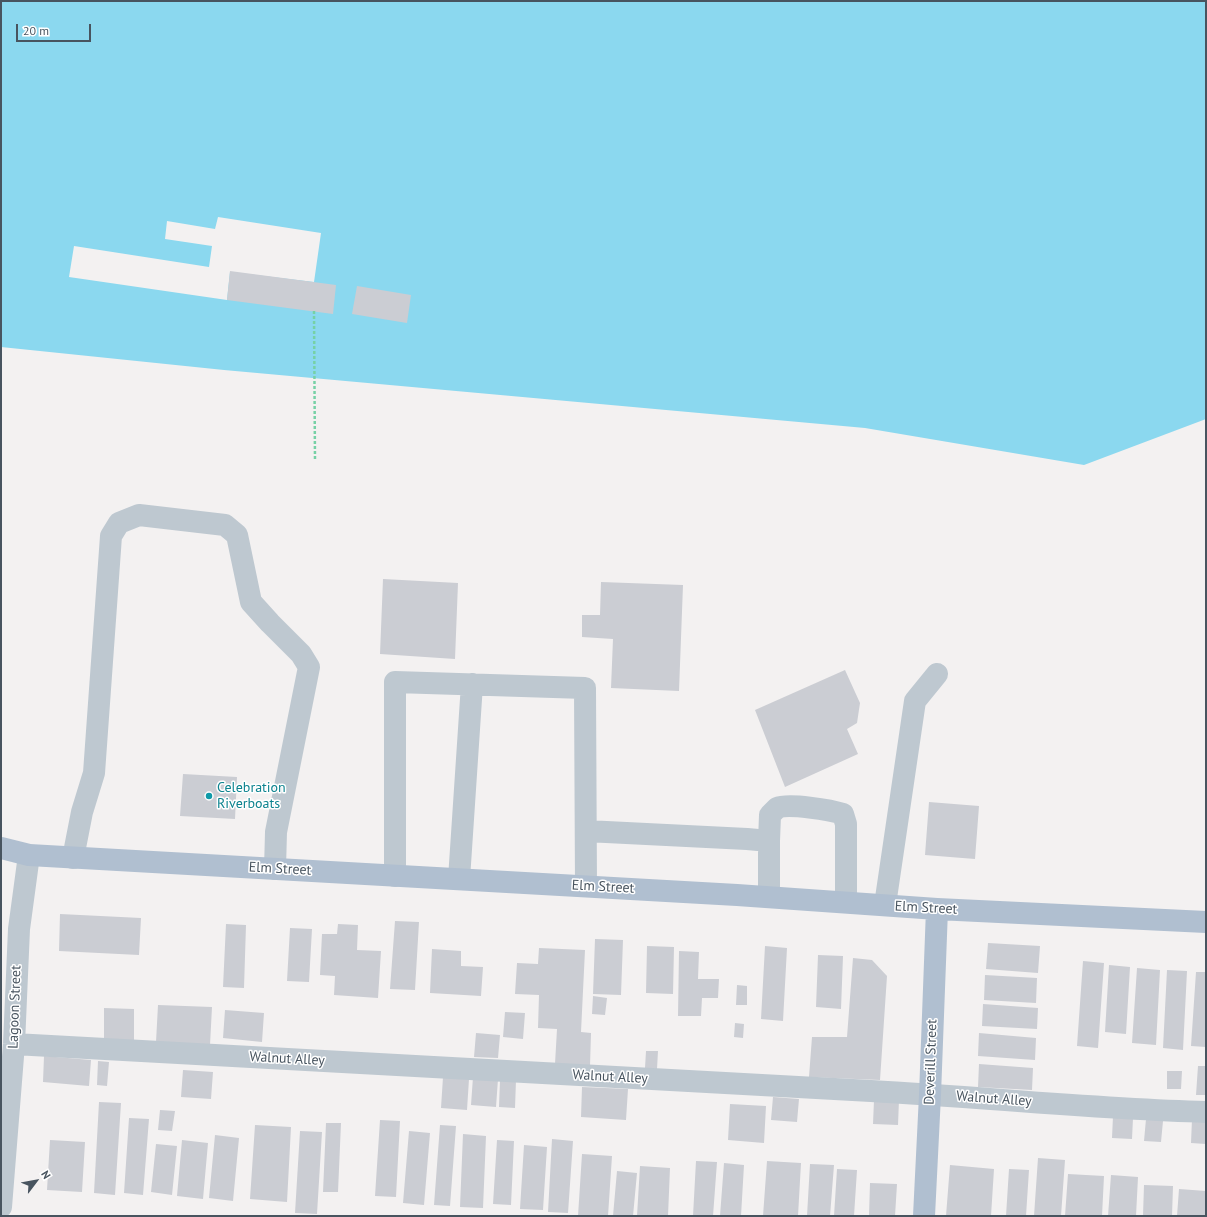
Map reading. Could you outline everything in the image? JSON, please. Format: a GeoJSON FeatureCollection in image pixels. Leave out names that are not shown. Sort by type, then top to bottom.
{"type":"FeatureCollection","features":[{"type":"Feature","properties":{"kind":"main road","name":"Elm Street"},"geometry":{"type":"LineString","coordinates":[[1,848],[29,855],[73,858],[586,886],[937,909],[1206,922]]}},
{"type":"Feature","properties":{"kind":"main road","name":"Deverill Street"},"geometry":{"type":"LineString","coordinates":[[924,1216],[937,909]]}},
{"type":"Feature","properties":{"kind":"street"},"geometry":{"type":"LineString","coordinates":[[73,858],[82,812],[94,773],[111,536],[119,523],[139,515],[225,525],[237,535],[251,602],[301,654],[309,668],[276,832],[275,869]]}},
{"type":"Feature","properties":{"kind":"street"},"geometry":{"type":"LineString","coordinates":[[885,905],[915,701],[937,674]]}},
{"type":"Feature","properties":{"kind":"street"},"geometry":{"type":"LineString","coordinates":[[394,876],[395,682],[585,688],[586,886]]}},
{"type":"Feature","properties":{"kind":"street"},"geometry":{"type":"LineString","coordinates":[[459,880],[472,684]]}},
{"type":"Feature","properties":{"kind":"street"},"geometry":{"type":"LineString","coordinates":[[769,897],[770,815],[777,808],[789,806],[834,811],[843,814],[846,824],[846,902]]}},
{"type":"Feature","properties":{"kind":"street"},"geometry":{"type":"LineString","coordinates":[[586,831],[769,841]]}},
{"type":"Feature","properties":{"kind":"street","name":"Lagoon Street"},"geometry":{"type":"LineString","coordinates":[[1,1207],[14,1044],[19,929],[29,855]]}},
{"type":"Feature","properties":{"kind":"street","name":"Walnut Alley"},"geometry":{"type":"LineString","coordinates":[[14,1044],[930,1095],[1139,1110],[1206,1112]]}},
{"type":"Feature","properties":{"kind":"path"},"geometry":{"type":"LineString","coordinates":[[314,311],[315,460]]}},
{"type":"Feature","properties":{"kind":"water"},"geometry":{"type":"Polygon","coordinates":[[[1,1],[1206,1],[1206,419],[1084,465],[865,428],[224,370],[1,347],[1,1]]]}},
{"type":"Feature","properties":{"kind":"pier"},"geometry":{"type":"Polygon","coordinates":[[[218,217],[321,233],[314,282],[230,272],[227,300],[69,277],[74,246],[209,267],[212,246],[165,239],[167,221],[215,229],[218,217]]]}},
{"type":"Feature","properties":{"kind":"building"},"geometry":{"type":"Polygon","coordinates":[[[230,271],[336,285],[333,314],[227,300],[230,271]]]}},
{"type":"Feature","properties":{"kind":"building"},"geometry":{"type":"Polygon","coordinates":[[[357,286],[411,295],[407,323],[352,314],[357,286]]]}},
{"type":"Feature","properties":{"kind":"building"},"geometry":{"type":"Polygon","coordinates":[[[383,579],[458,583],[455,659],[380,654],[383,579]]]}},
{"type":"Feature","properties":{"kind":"building"},"geometry":{"type":"Polygon","coordinates":[[[601,582],[683,585],[679,691],[611,688],[613,639],[582,637],[582,615],[600,615],[601,582]]]}},
{"type":"Feature","properties":{"kind":"building"},"geometry":{"type":"Polygon","coordinates":[[[845,670],[860,703],[857,723],[847,729],[858,754],[785,787],[755,710],[845,670]]]}},
{"type":"Feature","properties":{"kind":"building","name":"Celebration Riverboats"},"geometry":{"type":"Polygon","coordinates":[[[183,774],[237,777],[235,819],[180,816],[183,774]]]}},
{"type":"Feature","properties":{"kind":"building"},"geometry":{"type":"Polygon","coordinates":[[[929,802],[979,806],[975,859],[925,855],[929,802]]]}},
{"type":"Feature","properties":{"kind":"building"},"geometry":{"type":"Polygon","coordinates":[[[60,914],[141,918],[139,955],[59,951],[60,914]]]}},
{"type":"Feature","properties":{"kind":"building"},"geometry":{"type":"Polygon","coordinates":[[[395,921],[419,922],[415,990],[390,989],[395,921]]]}},
{"type":"Feature","properties":{"kind":"building"},"geometry":{"type":"Polygon","coordinates":[[[226,924],[246,925],[244,988],[223,987],[226,924]]]}},
{"type":"Feature","properties":{"kind":"building"},"geometry":{"type":"Polygon","coordinates":[[[338,924],[358,925],[357,950],[381,951],[378,998],[334,995],[335,976],[320,975],[322,934],[337,934],[338,924]]]}},
{"type":"Feature","properties":{"kind":"building"},"geometry":{"type":"Polygon","coordinates":[[[290,928],[312,929],[309,982],[287,981],[290,928]]]}},
{"type":"Feature","properties":{"kind":"building"},"geometry":{"type":"Polygon","coordinates":[[[595,939],[623,940],[621,995],[593,994],[595,939]]]}},
{"type":"Feature","properties":{"kind":"building"},"geometry":{"type":"Polygon","coordinates":[[[988,943],[1040,946],[1038,973],[986,969],[988,943]]]}},
{"type":"Feature","properties":{"kind":"building"},"geometry":{"type":"Polygon","coordinates":[[[647,946],[674,947],[673,994],[646,993],[647,946]]]}},
{"type":"Feature","properties":{"kind":"building"},"geometry":{"type":"Polygon","coordinates":[[[765,946],[787,948],[783,1021],[761,1019],[765,946]]]}},
{"type":"Feature","properties":{"kind":"building"},"geometry":{"type":"Polygon","coordinates":[[[539,948],[585,950],[581,1032],[591,1033],[590,1066],[555,1064],[557,1029],[538,1028],[539,995],[515,994],[517,963],[538,964],[539,948]]]}},
{"type":"Feature","properties":{"kind":"building"},"geometry":{"type":"Polygon","coordinates":[[[432,949],[461,951],[461,966],[483,967],[481,996],[430,993],[432,949]]]}},
{"type":"Feature","properties":{"kind":"building"},"geometry":{"type":"Polygon","coordinates":[[[679,951],[699,952],[698,979],[719,979],[718,998],[702,998],[701,1016],[678,1016],[679,951]]]}},
{"type":"Feature","properties":{"kind":"building"},"geometry":{"type":"Polygon","coordinates":[[[818,955],[843,956],[841,1009],[816,1007],[818,955]]]}},
{"type":"Feature","properties":{"kind":"building"},"geometry":{"type":"Polygon","coordinates":[[[853,958],[872,960],[887,976],[880,1080],[809,1077],[812,1037],[847,1037],[853,958]]]}},
{"type":"Feature","properties":{"kind":"building"},"geometry":{"type":"Polygon","coordinates":[[[1083,961],[1104,963],[1098,1048],[1077,1046],[1083,961]]]}},
{"type":"Feature","properties":{"kind":"building"},"geometry":{"type":"Polygon","coordinates":[[[1109,965],[1130,967],[1126,1034],[1105,1032],[1109,965]]]}},
{"type":"Feature","properties":{"kind":"building"},"geometry":{"type":"Polygon","coordinates":[[[1137,968],[1160,970],[1156,1045],[1132,1043],[1137,968]]]}},
{"type":"Feature","properties":{"kind":"building"},"geometry":{"type":"Polygon","coordinates":[[[1167,970],[1187,971],[1183,1050],[1163,1048],[1167,970]]]}},
{"type":"Feature","properties":{"kind":"building"},"geometry":{"type":"Polygon","coordinates":[[[1196,972],[1206,972],[1206,1047],[1191,1046],[1196,972]]]}},
{"type":"Feature","properties":{"kind":"building"},"geometry":{"type":"Polygon","coordinates":[[[985,975],[1037,978],[1036,1003],[984,1000],[985,975]]]}},
{"type":"Feature","properties":{"kind":"building"},"geometry":{"type":"Polygon","coordinates":[[[737,985],[747,986],[747,1005],[736,1005],[737,985]]]}},
{"type":"Feature","properties":{"kind":"building"},"geometry":{"type":"Polygon","coordinates":[[[593,996],[607,998],[605,1015],[592,1014],[593,996]]]}},
{"type":"Feature","properties":{"kind":"building"},"geometry":{"type":"Polygon","coordinates":[[[983,1004],[1038,1008],[1037,1029],[982,1026],[983,1004]]]}},
{"type":"Feature","properties":{"kind":"building"},"geometry":{"type":"Polygon","coordinates":[[[158,1005],[212,1007],[210,1045],[156,1042],[158,1005]]]}},
{"type":"Feature","properties":{"kind":"building"},"geometry":{"type":"Polygon","coordinates":[[[104,1008],[134,1009],[134,1041],[104,1040],[104,1008]]]}},
{"type":"Feature","properties":{"kind":"building"},"geometry":{"type":"Polygon","coordinates":[[[225,1010],[264,1013],[262,1042],[223,1038],[225,1010]]]}},
{"type":"Feature","properties":{"kind":"building"},"geometry":{"type":"Polygon","coordinates":[[[505,1012],[525,1013],[523,1039],[503,1037],[505,1012]]]}},
{"type":"Feature","properties":{"kind":"building"},"geometry":{"type":"Polygon","coordinates":[[[735,1023],[744,1024],[743,1038],[734,1037],[735,1023]]]}},
{"type":"Feature","properties":{"kind":"building"},"geometry":{"type":"Polygon","coordinates":[[[476,1033],[500,1035],[498,1058],[474,1057],[476,1033]]]}},
{"type":"Feature","properties":{"kind":"building"},"geometry":{"type":"Polygon","coordinates":[[[979,1033],[1036,1038],[1035,1060],[978,1056],[979,1033]]]}},
{"type":"Feature","properties":{"kind":"building"},"geometry":{"type":"Polygon","coordinates":[[[646,1051],[658,1051],[657,1069],[645,1068],[646,1051]]]}},
{"type":"Feature","properties":{"kind":"building"},"geometry":{"type":"Polygon","coordinates":[[[44,1056],[91,1060],[89,1086],[43,1082],[44,1056]]]}},
{"type":"Feature","properties":{"kind":"building"},"geometry":{"type":"Polygon","coordinates":[[[98,1061],[109,1062],[107,1086],[97,1085],[98,1061]]]}},
{"type":"Feature","properties":{"kind":"building"},"geometry":{"type":"Polygon","coordinates":[[[979,1064],[1033,1068],[1032,1090],[978,1087],[979,1064]]]}},
{"type":"Feature","properties":{"kind":"building"},"geometry":{"type":"Polygon","coordinates":[[[1198,1066],[1206,1066],[1206,1095],[1196,1095],[1198,1066]]]}},
{"type":"Feature","properties":{"kind":"building"},"geometry":{"type":"Polygon","coordinates":[[[183,1070],[213,1072],[211,1099],[181,1097],[183,1070]]]}},
{"type":"Feature","properties":{"kind":"building"},"geometry":{"type":"Polygon","coordinates":[[[1167,1071],[1182,1071],[1181,1089],[1167,1089],[1167,1071]]]}},
{"type":"Feature","properties":{"kind":"building"},"geometry":{"type":"Polygon","coordinates":[[[443,1077],[469,1079],[467,1110],[441,1108],[443,1077]]]}},
{"type":"Feature","properties":{"kind":"building"},"geometry":{"type":"Polygon","coordinates":[[[473,1077],[498,1079],[496,1107],[471,1105],[473,1077]]]}},
{"type":"Feature","properties":{"kind":"building"},"geometry":{"type":"Polygon","coordinates":[[[500,1080],[516,1080],[515,1108],[499,1107],[500,1080]]]}},
{"type":"Feature","properties":{"kind":"building"},"geometry":{"type":"Polygon","coordinates":[[[582,1087],[628,1089],[626,1120],[581,1117],[582,1087]]]}},
{"type":"Feature","properties":{"kind":"building"},"geometry":{"type":"Polygon","coordinates":[[[773,1097],[799,1099],[797,1122],[771,1120],[773,1097]]]}},
{"type":"Feature","properties":{"kind":"building"},"geometry":{"type":"Polygon","coordinates":[[[874,1100],[899,1100],[898,1125],[873,1124],[874,1100]]]}},
{"type":"Feature","properties":{"kind":"building"},"geometry":{"type":"Polygon","coordinates":[[[99,1102],[121,1103],[115,1195],[94,1193],[99,1102]]]}},
{"type":"Feature","properties":{"kind":"building"},"geometry":{"type":"Polygon","coordinates":[[[730,1104],[766,1106],[764,1143],[728,1140],[730,1104]]]}},
{"type":"Feature","properties":{"kind":"building"},"geometry":{"type":"Polygon","coordinates":[[[160,1110],[175,1111],[172,1131],[158,1130],[160,1110]]]}},
{"type":"Feature","properties":{"kind":"building"},"geometry":{"type":"Polygon","coordinates":[[[1113,1116],[1133,1118],[1132,1139],[1112,1138],[1113,1116]]]}},
{"type":"Feature","properties":{"kind":"building"},"geometry":{"type":"Polygon","coordinates":[[[129,1118],[149,1119],[143,1195],[124,1193],[129,1118]]]}},
{"type":"Feature","properties":{"kind":"building"},"geometry":{"type":"Polygon","coordinates":[[[1146,1119],[1163,1121],[1161,1142],[1144,1141],[1146,1119]]]}},
{"type":"Feature","properties":{"kind":"building"},"geometry":{"type":"Polygon","coordinates":[[[1192,1119],[1206,1119],[1206,1144],[1191,1143],[1192,1119]]]}},
{"type":"Feature","properties":{"kind":"building"},"geometry":{"type":"Polygon","coordinates":[[[380,1120],[400,1121],[396,1197],[375,1196],[380,1120]]]}},
{"type":"Feature","properties":{"kind":"building"},"geometry":{"type":"Polygon","coordinates":[[[326,1123],[341,1123],[338,1192],[323,1192],[326,1123]]]}},
{"type":"Feature","properties":{"kind":"building"},"geometry":{"type":"Polygon","coordinates":[[[255,1125],[291,1127],[287,1202],[250,1199],[255,1125]]]}},
{"type":"Feature","properties":{"kind":"building"},"geometry":{"type":"Polygon","coordinates":[[[440,1125],[456,1126],[450,1206],[434,1205],[440,1125]]]}},
{"type":"Feature","properties":{"kind":"building"},"geometry":{"type":"Polygon","coordinates":[[[300,1131],[322,1132],[317,1214],[295,1213],[300,1131]]]}},
{"type":"Feature","properties":{"kind":"building"},"geometry":{"type":"Polygon","coordinates":[[[409,1131],[430,1133],[424,1205],[403,1203],[409,1131]]]}},
{"type":"Feature","properties":{"kind":"building"},"geometry":{"type":"Polygon","coordinates":[[[463,1134],[486,1136],[483,1208],[460,1207],[463,1134]]]}},
{"type":"Feature","properties":{"kind":"building"},"geometry":{"type":"Polygon","coordinates":[[[215,1135],[239,1138],[233,1201],[209,1198],[215,1135]]]}},
{"type":"Feature","properties":{"kind":"building"},"geometry":{"type":"Polygon","coordinates":[[[552,1139],[573,1141],[568,1213],[548,1212],[552,1139]]]}},
{"type":"Feature","properties":{"kind":"building"},"geometry":{"type":"Polygon","coordinates":[[[50,1140],[85,1142],[82,1192],[47,1190],[50,1140]]]}},
{"type":"Feature","properties":{"kind":"building"},"geometry":{"type":"Polygon","coordinates":[[[182,1140],[208,1143],[203,1199],[177,1196],[182,1140]]]}},
{"type":"Feature","properties":{"kind":"building"},"geometry":{"type":"Polygon","coordinates":[[[497,1140],[514,1141],[511,1205],[493,1204],[497,1140]]]}},
{"type":"Feature","properties":{"kind":"building"},"geometry":{"type":"Polygon","coordinates":[[[156,1144],[177,1146],[172,1195],[151,1192],[156,1144]]]}},
{"type":"Feature","properties":{"kind":"building"},"geometry":{"type":"Polygon","coordinates":[[[524,1145],[547,1147],[543,1210],[520,1209],[524,1145]]]}},
{"type":"Feature","properties":{"kind":"building"},"geometry":{"type":"Polygon","coordinates":[[[582,1154],[612,1156],[608,1216],[578,1216],[582,1154]]]}},
{"type":"Feature","properties":{"kind":"building"},"geometry":{"type":"Polygon","coordinates":[[[1038,1158],[1065,1160],[1061,1216],[1034,1216],[1038,1158]]]}},
{"type":"Feature","properties":{"kind":"building"},"geometry":{"type":"Polygon","coordinates":[[[696,1161],[717,1162],[713,1216],[693,1216],[696,1161]]]}},
{"type":"Feature","properties":{"kind":"building"},"geometry":{"type":"Polygon","coordinates":[[[767,1161],[801,1163],[798,1216],[763,1216],[767,1161]]]}},
{"type":"Feature","properties":{"kind":"building"},"geometry":{"type":"Polygon","coordinates":[[[724,1163],[744,1165],[741,1216],[720,1216],[724,1163]]]}},
{"type":"Feature","properties":{"kind":"building"},"geometry":{"type":"Polygon","coordinates":[[[810,1164],[834,1165],[830,1216],[807,1216],[810,1164]]]}},
{"type":"Feature","properties":{"kind":"building"},"geometry":{"type":"Polygon","coordinates":[[[950,1165],[994,1169],[991,1216],[946,1216],[950,1165]]]}},
{"type":"Feature","properties":{"kind":"building"},"geometry":{"type":"Polygon","coordinates":[[[640,1166],[670,1168],[668,1216],[637,1216],[640,1166]]]}},
{"type":"Feature","properties":{"kind":"building"},"geometry":{"type":"Polygon","coordinates":[[[837,1169],[857,1170],[854,1216],[834,1216],[837,1169]]]}},
{"type":"Feature","properties":{"kind":"building"},"geometry":{"type":"Polygon","coordinates":[[[1009,1169],[1029,1170],[1026,1216],[1006,1216],[1009,1169]]]}},
{"type":"Feature","properties":{"kind":"building"},"geometry":{"type":"Polygon","coordinates":[[[617,1171],[637,1173],[633,1216],[613,1216],[617,1171]]]}},
{"type":"Feature","properties":{"kind":"building"},"geometry":{"type":"Polygon","coordinates":[[[1068,1174],[1104,1176],[1102,1216],[1065,1216],[1068,1174]]]}},
{"type":"Feature","properties":{"kind":"building"},"geometry":{"type":"Polygon","coordinates":[[[1111,1175],[1138,1177],[1136,1216],[1108,1216],[1111,1175]]]}},
{"type":"Feature","properties":{"kind":"building"},"geometry":{"type":"Polygon","coordinates":[[[870,1183],[897,1184],[895,1216],[869,1216],[870,1183]]]}},
{"type":"Feature","properties":{"kind":"building"},"geometry":{"type":"Polygon","coordinates":[[[1144,1185],[1173,1186],[1172,1216],[1143,1216],[1144,1185]]]}},
{"type":"Feature","properties":{"kind":"building"},"geometry":{"type":"Polygon","coordinates":[[[1179,1189],[1206,1191],[1206,1216],[1177,1216],[1179,1189]]]}},
{"type":"Feature","properties":{"kind":"place","name":"Celebration Riverboats"},"geometry":{"type":"Point","coordinates":[209,796]}}]}
